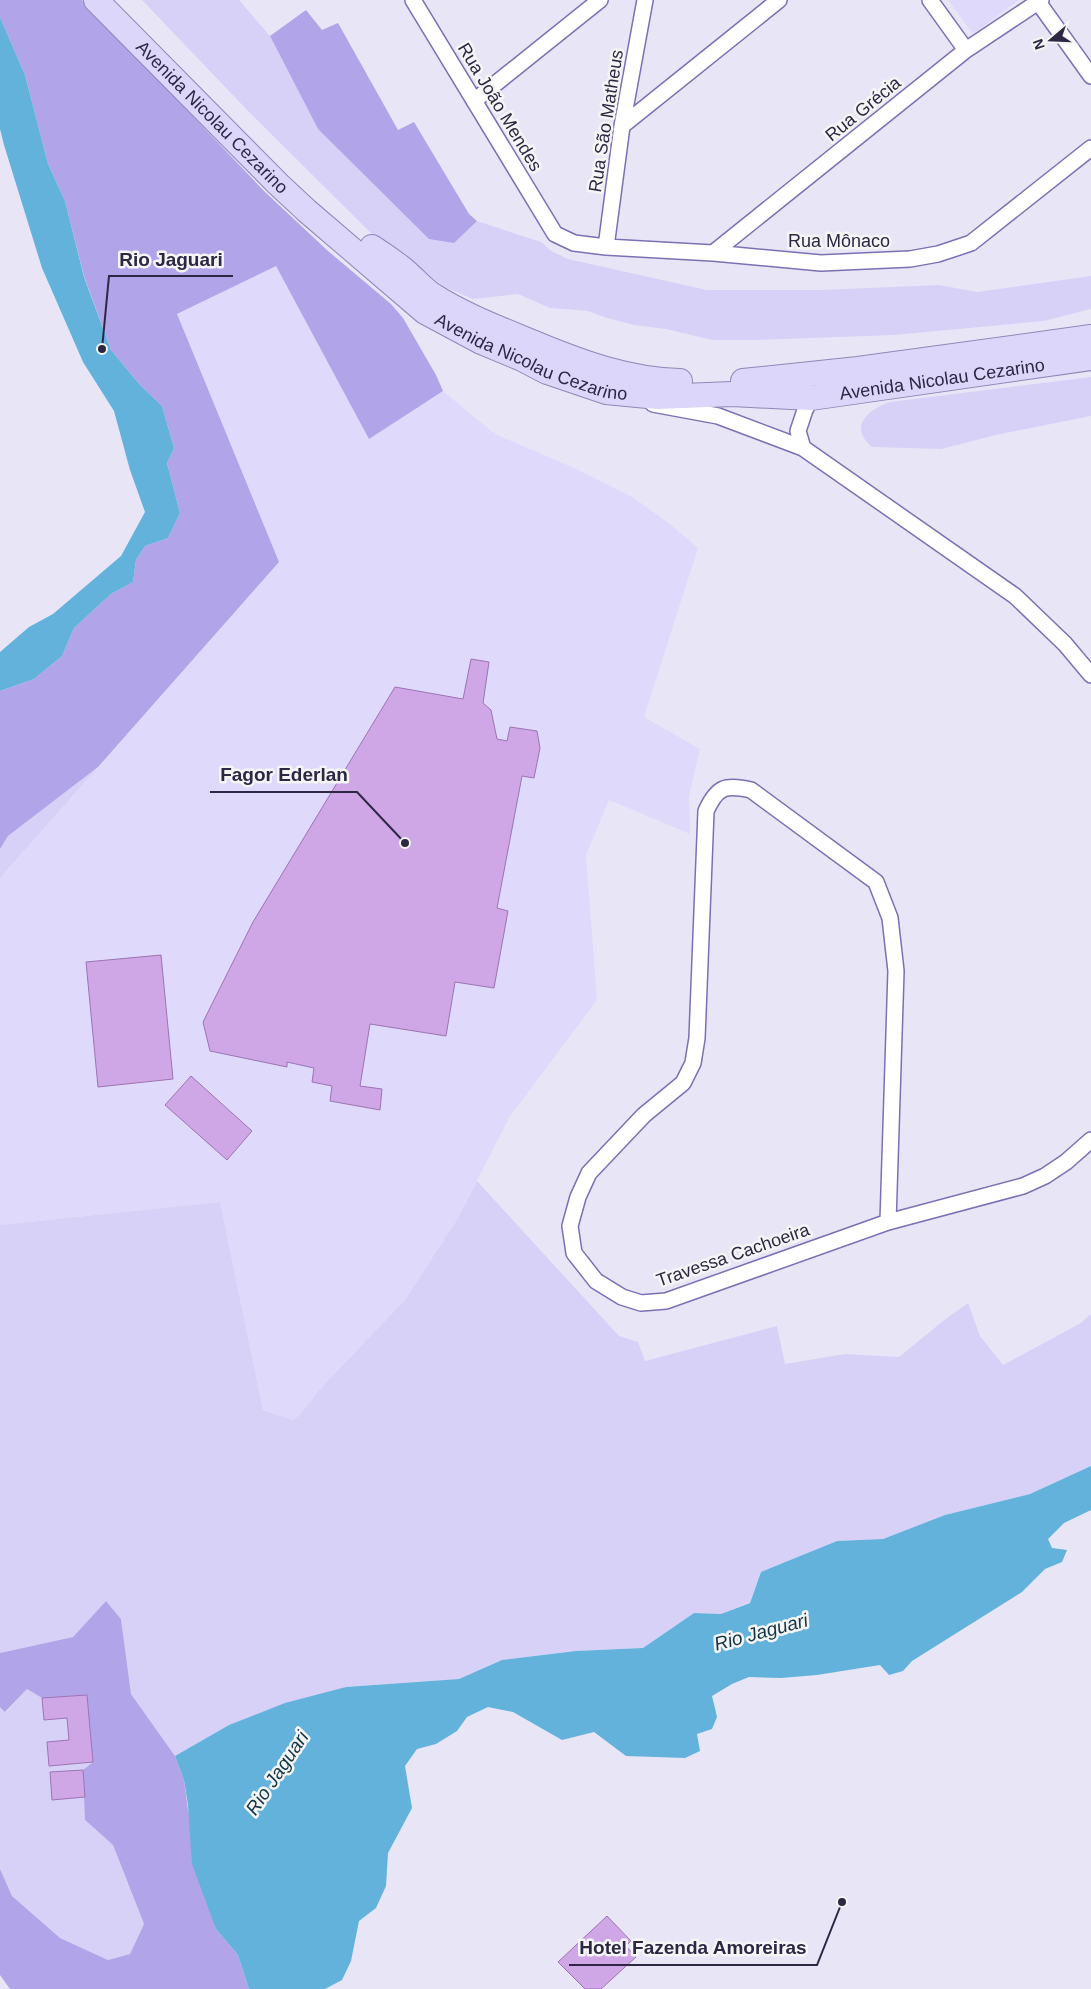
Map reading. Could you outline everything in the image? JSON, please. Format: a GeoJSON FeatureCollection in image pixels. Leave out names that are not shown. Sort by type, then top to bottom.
{"type":"FeatureCollection","features":[{"type":"Feature","properties":{"kind":"main road","name":"Avenida Nicolau Cezarino"},"geometry":{"type":"LineString","coordinates":[[96,0],[278,184],[425,312],[481,342],[547,372],[606,392],[658,397],[732,394],[811,398],[1091,358]]}},
{"type":"Feature","properties":{"kind":"main road","name":"Avenida Nicolau Cezarino"},"geometry":{"type":"LineString","coordinates":[[119,0],[285,168],[327,209],[366,242],[404,269],[430,293],[474,318],[568,358],[654,380],[755,381],[868,368],[1091,337]]}},
{"type":"Feature","properties":{"kind":"street","name":"Rua João Mendes"},"geometry":{"type":"LineString","coordinates":[[413,0],[555,234]]}},
{"type":"Feature","properties":{"kind":"street"},"geometry":{"type":"LineString","coordinates":[[474,101],[600,0]]}},
{"type":"Feature","properties":{"kind":"street","name":"Rua São Matheus"},"geometry":{"type":"LineString","coordinates":[[606,247],[622,126],[646,0]]}},
{"type":"Feature","properties":{"kind":"street"},"geometry":{"type":"LineString","coordinates":[[622,126],[779,0]]}},
{"type":"Feature","properties":{"kind":"street"},"geometry":{"type":"LineString","coordinates":[[930,0],[966,50]]}},
{"type":"Feature","properties":{"kind":"street"},"geometry":{"type":"LineString","coordinates":[[1040,1],[1091,76]]}},
{"type":"Feature","properties":{"kind":"street","name":"Rua Grécia"},"geometry":{"type":"LineString","coordinates":[[713,253],[966,50],[1040,1]]}},
{"type":"Feature","properties":{"kind":"street","name":"Rua Mônaco"},"geometry":{"type":"LineString","coordinates":[[555,234],[574,243],[606,247],[713,253],[822,263],[910,259],[938,254],[970,243],[1091,148]]}},
{"type":"Feature","properties":{"kind":"street"},"geometry":{"type":"LineString","coordinates":[[606,392],[672,409],[718,416],[803,448],[1015,596],[1065,644],[1091,675]]}},
{"type":"Feature","properties":{"kind":"street"},"geometry":{"type":"LineString","coordinates":[[803,448],[798,431],[811,398]]}},
{"type":"Feature","properties":{"kind":"street","name":"Travessa Cachoeira"},"geometry":{"type":"LineString","coordinates":[[888,1222],[896,971],[890,918],[876,882],[751,790],[737,786],[721,789],[713,797],[706,811],[697,1038],[694,1063],[683,1083],[644,1115],[589,1173],[578,1197],[570,1226],[574,1253],[596,1280],[622,1297],[641,1303],[666,1301],[888,1222],[1023,1186],[1045,1176],[1066,1162],[1091,1140]]}},
{"type":"Feature","properties":{"kind":"shaded area"},"geometry":{"type":"Polygon","coordinates":[[[0,0],[82,0],[265,192],[328,251],[391,304],[403,318],[436,375],[443,391],[369,439],[276,266],[177,314],[279,562],[98,767],[8,836],[0,849],[0,691],[34,679],[62,656],[74,628],[111,594],[133,582],[136,560],[145,546],[168,538],[180,513],[167,463],[174,448],[162,406],[140,385],[111,350],[84,276],[65,201],[48,164],[25,75],[0,17],[0,0]]]}},
{"type":"Feature","properties":{"kind":"shaded area"},"geometry":{"type":"Polygon","coordinates":[[[142,0],[239,0],[270,36],[318,129],[454,242],[477,221],[541,242],[553,252],[568,259],[707,290],[820,290],[939,285],[977,292],[1091,276],[1091,309],[1044,321],[894,335],[712,340],[666,329],[634,325],[588,311],[550,308],[518,294],[473,299],[447,288],[386,248],[248,111],[142,0]]]}},
{"type":"Feature","properties":{"kind":"shaded area"},"geometry":{"type":"Polygon","coordinates":[[[948,0],[1019,0],[973,34],[948,0]]]}},
{"type":"Feature","properties":{"kind":"shaded area"},"geometry":{"type":"Polygon","coordinates":[[[306,10],[322,30],[338,23],[398,130],[414,122],[469,214],[477,221],[454,243],[429,239],[318,129],[270,36],[306,10]]]}},
{"type":"Feature","properties":{"kind":"shaded area"},"geometry":{"type":"Polygon","coordinates":[[[276,266],[369,438],[443,391],[495,434],[572,467],[634,498],[670,524],[698,548],[644,717],[700,749],[689,797],[690,834],[609,800],[586,855],[597,1000],[509,1118],[458,1218],[405,1300],[319,1390],[300,1415],[292,1420],[263,1410],[220,1202],[0,1225],[0,878],[278,562],[176,315],[276,266]]]}},
{"type":"Feature","properties":{"kind":"shaded area"},"geometry":{"type":"Polygon","coordinates":[[[1091,377],[1091,416],[996,435],[941,449],[872,447],[865,440],[862,433],[861,426],[868,414],[890,402],[1091,377]]]}},
{"type":"Feature","properties":{"kind":"shaded area"},"geometry":{"type":"Polygon","coordinates":[[[98,767],[0,878],[0,849],[8,836],[98,767]]]}},
{"type":"Feature","properties":{"kind":"shaded area"},"geometry":{"type":"Polygon","coordinates":[[[477,1181],[619,1336],[638,1342],[645,1361],[777,1326],[785,1364],[845,1354],[899,1357],[968,1303],[980,1336],[1003,1365],[1081,1323],[1091,1314],[1091,1466],[1030,1494],[945,1515],[883,1539],[837,1541],[761,1572],[750,1602],[721,1614],[694,1613],[643,1648],[576,1651],[502,1660],[459,1679],[346,1687],[229,1725],[175,1756],[131,1694],[121,1619],[106,1601],[73,1637],[0,1653],[0,1225],[220,1202],[263,1410],[292,1420],[300,1415],[319,1390],[405,1300],[458,1218],[477,1181]]]}},
{"type":"Feature","properties":{"kind":"shaded area"},"geometry":{"type":"Polygon","coordinates":[[[106,1601],[121,1619],[131,1694],[175,1756],[184,1780],[188,1810],[216,1929],[238,1955],[249,1989],[10,1989],[0,1975],[0,1869],[12,1896],[60,1938],[108,1960],[130,1954],[144,1924],[113,1845],[85,1820],[83,1770],[93,1762],[87,1695],[42,1698],[27,1689],[5,1712],[0,1707],[0,1653],[73,1637],[106,1601]]]}},
{"type":"Feature","properties":{"kind":"shaded area"},"geometry":{"type":"Polygon","coordinates":[[[27,1689],[42,1698],[44,1720],[67,1718],[69,1740],[47,1742],[49,1766],[93,1762],[83,1770],[50,1772],[52,1800],[85,1797],[85,1820],[113,1845],[144,1924],[130,1954],[108,1960],[60,1938],[12,1896],[0,1869],[0,1707],[6,1712],[27,1689]]]}},
{"type":"Feature","properties":{"kind":"water"},"geometry":{"type":"Polygon","coordinates":[[[0,17],[25,75],[48,164],[65,201],[84,277],[111,350],[140,385],[162,406],[174,448],[167,463],[180,513],[168,538],[145,546],[136,560],[133,582],[111,594],[74,628],[62,656],[34,679],[0,691],[0,652],[29,627],[53,614],[121,556],[145,512],[130,470],[114,411],[83,362],[42,268],[4,145],[0,129],[0,17]]]}},
{"type":"Feature","properties":{"kind":"water"},"geometry":{"type":"Polygon","coordinates":[[[1091,1466],[1091,1510],[1064,1523],[1048,1539],[1052,1548],[1067,1550],[1062,1562],[1045,1569],[1022,1592],[912,1661],[903,1671],[889,1675],[880,1665],[817,1675],[781,1678],[749,1677],[732,1684],[712,1696],[717,1717],[712,1729],[697,1734],[700,1751],[685,1758],[626,1756],[594,1732],[562,1740],[513,1712],[488,1707],[467,1717],[457,1731],[436,1744],[417,1749],[405,1766],[412,1808],[388,1853],[386,1886],[376,1908],[359,1921],[351,1961],[342,1980],[325,1989],[249,1989],[238,1955],[216,1929],[192,1864],[188,1805],[184,1780],[175,1756],[229,1725],[285,1703],[346,1687],[459,1679],[502,1660],[576,1651],[643,1648],[694,1613],[721,1614],[750,1603],[761,1572],[837,1541],[883,1539],[945,1515],[1030,1494],[1091,1466]]]}},
{"type":"Feature","properties":{"kind":"building"},"geometry":{"type":"Polygon","coordinates":[[[471,659],[489,662],[483,703],[491,710],[497,739],[507,741],[510,727],[537,731],[540,748],[534,778],[522,776],[497,908],[508,911],[494,988],[455,982],[446,1036],[370,1024],[360,1086],[382,1089],[380,1110],[330,1101],[332,1086],[312,1082],[314,1068],[287,1062],[287,1067],[210,1051],[203,1022],[253,922],[395,687],[463,699],[471,659]]]}},
{"type":"Feature","properties":{"kind":"building"},"geometry":{"type":"Polygon","coordinates":[[[161,955],[173,1079],[98,1087],[86,962],[161,955]]]}},
{"type":"Feature","properties":{"kind":"building"},"geometry":{"type":"Polygon","coordinates":[[[191,1076],[252,1131],[227,1160],[165,1105],[191,1076]]]}},
{"type":"Feature","properties":{"kind":"building"},"geometry":{"type":"Polygon","coordinates":[[[87,1695],[93,1762],[49,1766],[47,1742],[69,1740],[67,1718],[44,1720],[42,1698],[87,1695]]]}},
{"type":"Feature","properties":{"kind":"building"},"geometry":{"type":"Polygon","coordinates":[[[83,1770],[85,1797],[52,1800],[50,1772],[83,1770]]]}},
{"type":"Feature","properties":{"kind":"building"},"geometry":{"type":"Polygon","coordinates":[[[607,1916],[631,1941],[626,1946],[636,1957],[601,1989],[585,1989],[558,1962],[607,1916]]]}},
{"type":"Feature","properties":{"kind":"place","name":"Rio Jaguari"},"geometry":{"type":"Point","coordinates":[102,349]}},
{"type":"Feature","properties":{"kind":"place","name":"Fagor Ederlan"},"geometry":{"type":"Point","coordinates":[405,843]}},
{"type":"Feature","properties":{"kind":"place","name":"Hotel Fazenda Amoreiras"},"geometry":{"type":"Point","coordinates":[842,1902]}}]}
